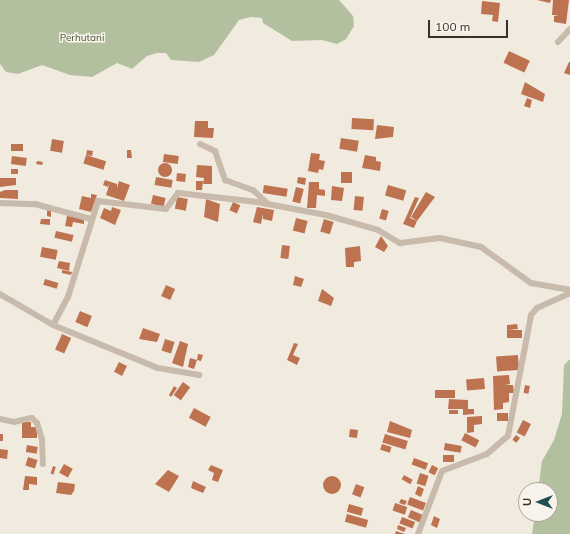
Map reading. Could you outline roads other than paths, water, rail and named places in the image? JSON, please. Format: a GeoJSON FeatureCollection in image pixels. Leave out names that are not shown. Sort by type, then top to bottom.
{"type":"FeatureCollection","features":[{"type":"Feature","properties":{"kind":"street"},"geometry":{"type":"LineString","coordinates":[[558,42],[570,29]]}},
{"type":"Feature","properties":{"kind":"street"},"geometry":{"type":"LineString","coordinates":[[200,144],[215,151],[225,180],[253,190],[269,204]]}},
{"type":"Feature","properties":{"kind":"street"},"geometry":{"type":"LineString","coordinates":[[53,325],[68,297],[91,219],[100,200],[120,206],[166,209],[178,193],[269,204],[356,224],[400,243],[440,238],[482,247],[531,283],[570,290]]}},
{"type":"Feature","properties":{"kind":"street"},"geometry":{"type":"LineString","coordinates":[[0,203],[35,204],[91,219]]}},
{"type":"Feature","properties":{"kind":"street"},"geometry":{"type":"LineString","coordinates":[[418,534],[442,472],[487,454],[508,436],[530,319],[534,311],[545,304],[570,293]]}},
{"type":"Feature","properties":{"kind":"street"},"geometry":{"type":"LineString","coordinates":[[0,294],[53,325],[158,368],[200,375]]}},
{"type":"Feature","properties":{"kind":"street"},"geometry":{"type":"LineString","coordinates":[[0,419],[14,422],[32,418],[36,423],[42,439],[43,464]]}},
{"type":"Feature","properties":{"kind":"park label","name":"Perhutani"},"geometry":{"type":"Point","coordinates":[82,38]}}]}
